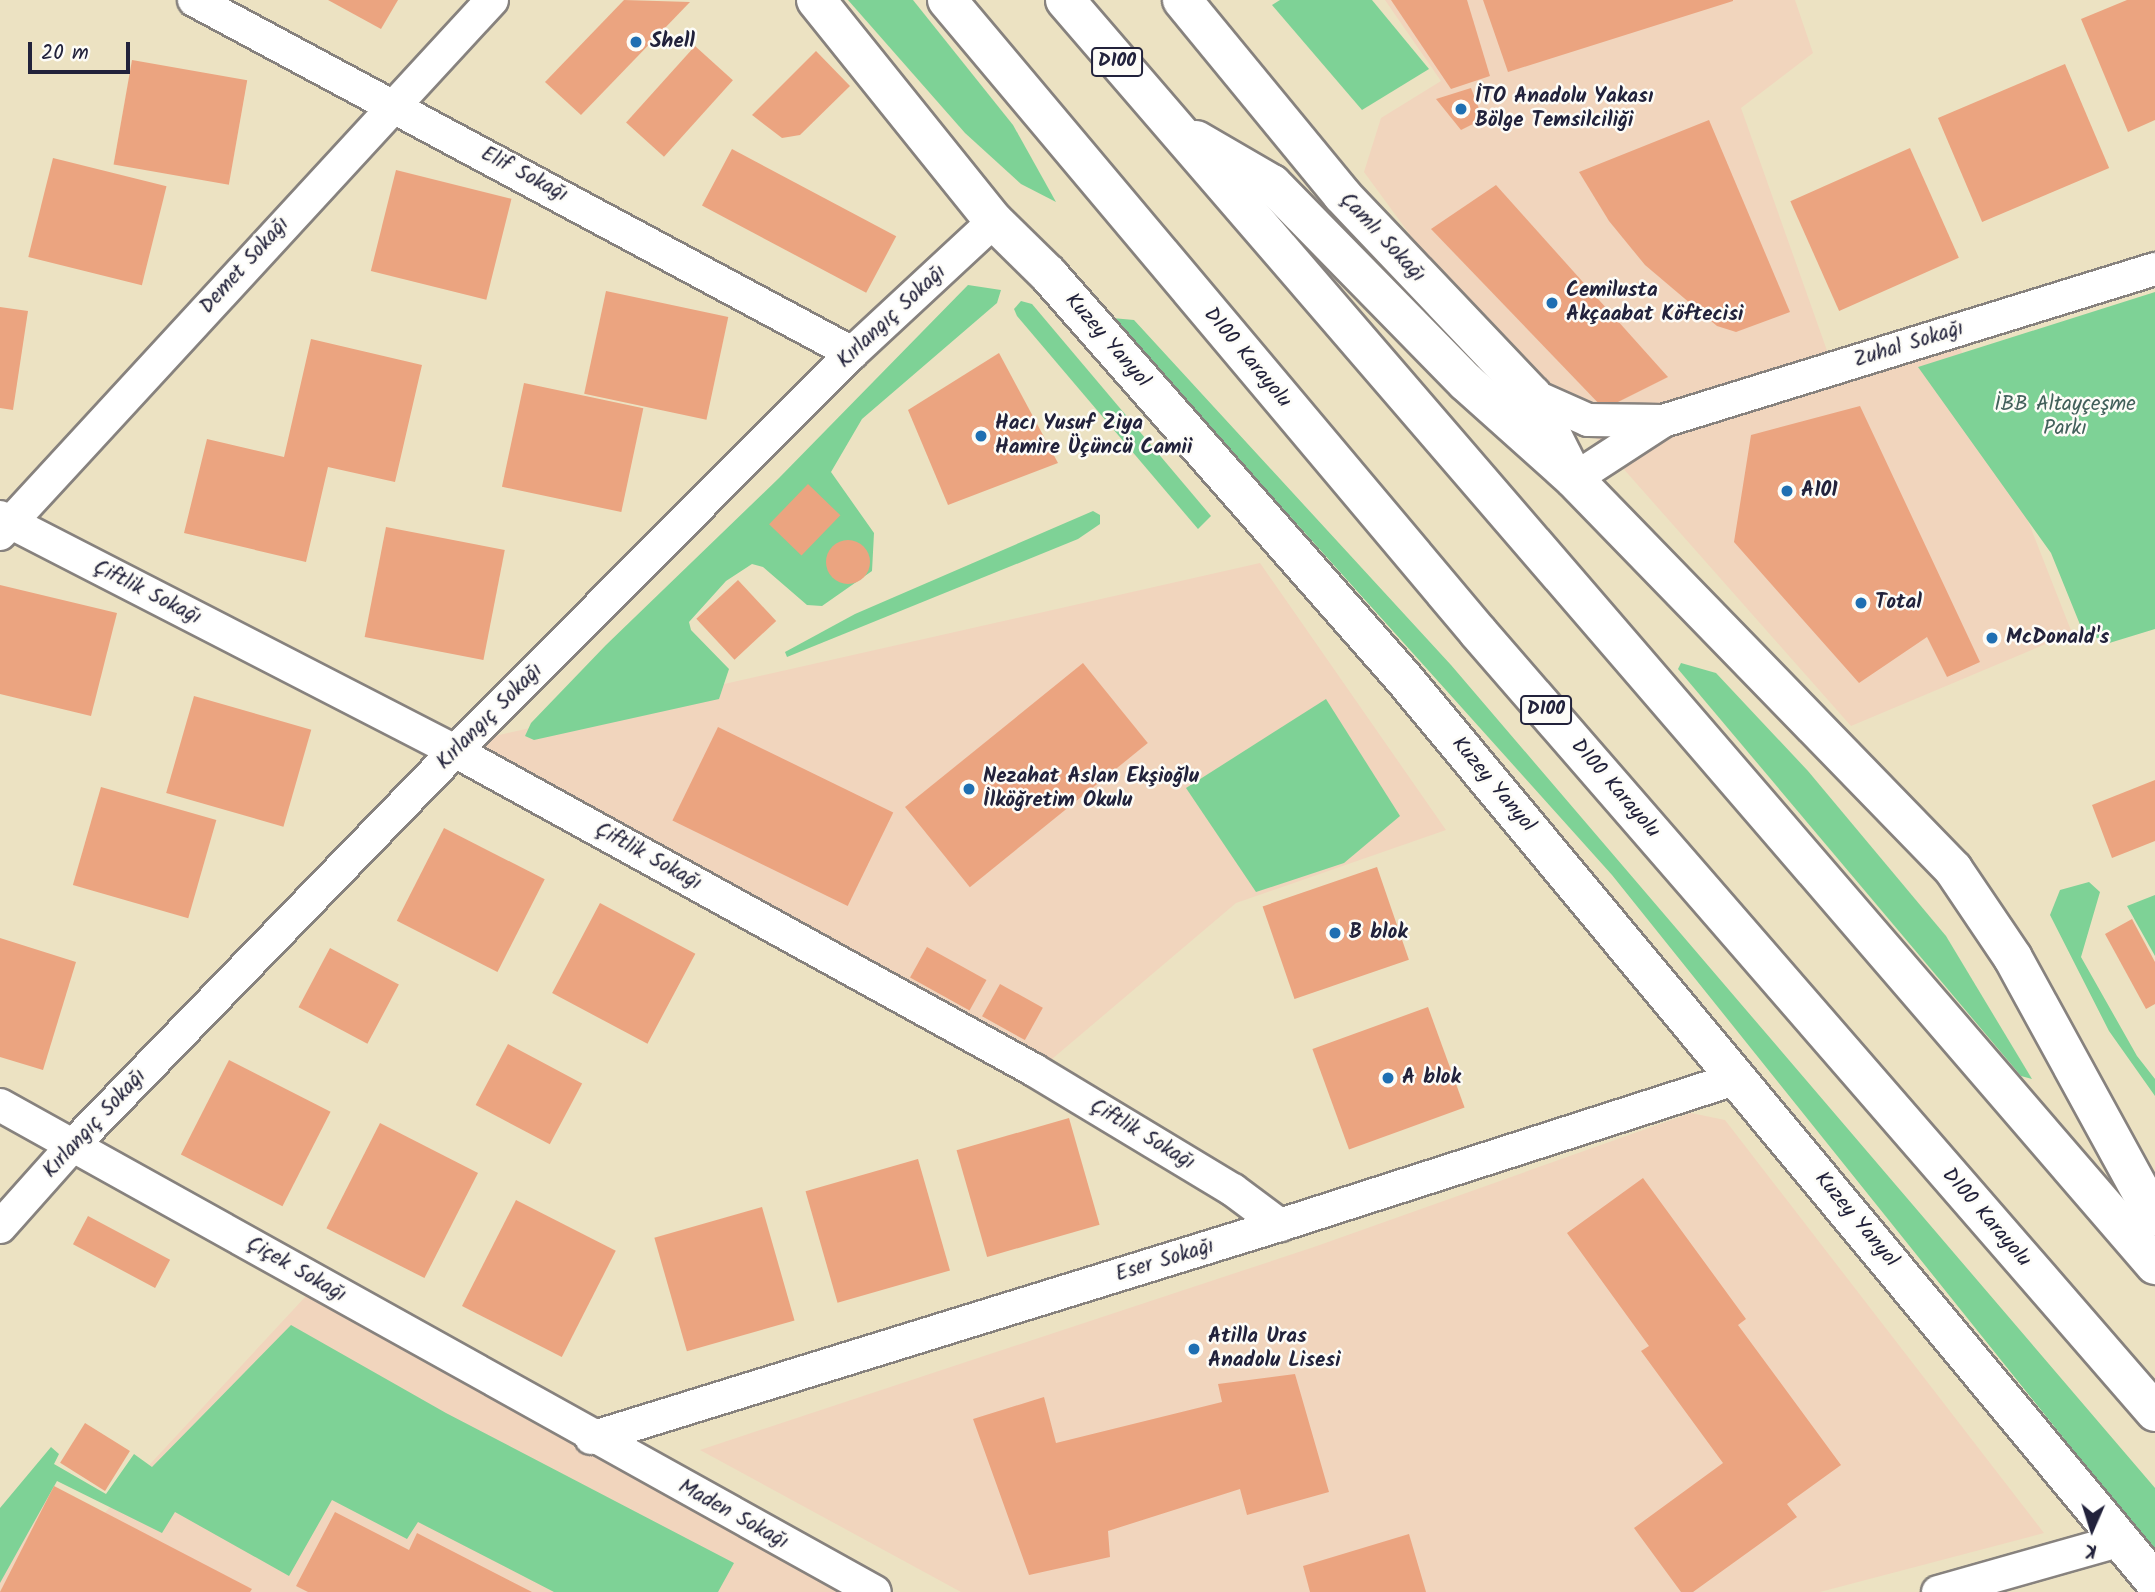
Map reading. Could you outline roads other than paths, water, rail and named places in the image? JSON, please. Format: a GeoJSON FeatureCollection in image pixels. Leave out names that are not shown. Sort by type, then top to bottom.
{"type":"FeatureCollection","features":[{"type":"Feature","properties":{"kind":"main road","name":"Kuzey Yanyol"},"geometry":{"type":"LineString","coordinates":[[816,0],[994,221],[1057,285],[1397,670],[2155,1582]]}},
{"type":"Feature","properties":{"kind":"main road","name":"D100 Karayolu"},"geometry":{"type":"LineString","coordinates":[[947,0],[1478,632],[2155,1412]]}},
{"type":"Feature","properties":{"kind":"main road","name":"D100"},"geometry":{"type":"LineString","coordinates":[[1065,0],[2155,1265]]}},
{"type":"Feature","properties":{"kind":"main road","name":"Çamlı Sokağı"},"geometry":{"type":"LineString","coordinates":[[1182,0],[1342,195],[1532,395],[1574,479]]}},
{"type":"Feature","properties":{"kind":"main road"},"geometry":{"type":"LineString","coordinates":[[1170,125],[1272,184],[1466,382],[1574,479],[1953,869],[2013,958],[2155,1217]]}},
{"type":"Feature","properties":{"kind":"street","name":"Elif Sokağı"},"geometry":{"type":"LineString","coordinates":[[194,0],[852,353]]}},
{"type":"Feature","properties":{"kind":"street","name":"Demet Sokağı"},"geometry":{"type":"LineString","coordinates":[[4,525],[492,0]]}},
{"type":"Feature","properties":{"kind":"street","name":"Kırlangıç Sokağı"},"geometry":{"type":"LineString","coordinates":[[0,1227],[74,1144],[456,751],[852,353],[994,221]]}},
{"type":"Feature","properties":{"kind":"street","name":"Zuhal Sokağı"},"geometry":{"type":"LineString","coordinates":[[1574,479],[1663,421],[2155,269]]}},
{"type":"Feature","properties":{"kind":"street","name":"Zuhal Sokağı"},"geometry":{"type":"LineString","coordinates":[[1532,395],[1588,420],[1663,421]]}},
{"type":"Feature","properties":{"kind":"street","name":"Çiftlik Sokağı"},"geometry":{"type":"LineString","coordinates":[[4,525],[456,751],[1034,1070],[1233,1190],[1280,1225]]}},
{"type":"Feature","properties":{"kind":"street","name":"Eser Sokağı"},"geometry":{"type":"LineString","coordinates":[[591,1438],[1280,1225],[1738,1078]]}},
{"type":"Feature","properties":{"kind":"street","name":"Çiçek Sokağı"},"geometry":{"type":"LineString","coordinates":[[0,1105],[74,1144],[591,1438]]}},
{"type":"Feature","properties":{"kind":"street","name":"Maden Sokağı"},"geometry":{"type":"LineString","coordinates":[[591,1438],[875,1592]]}},
{"type":"Feature","properties":{"kind":"street"},"geometry":{"type":"LineString","coordinates":[[1938,1592],[2122,1540]]}},
{"type":"Feature","properties":{"kind":"place","name":"Shell"},"geometry":{"type":"Point","coordinates":[636,42]}},
{"type":"Feature","properties":{"kind":"place","name":"İTO Anadolu Yakası Bölge Temsilciliği"},"geometry":{"type":"Point","coordinates":[1461,109]}},
{"type":"Feature","properties":{"kind":"place","name":"Cemilusta Akçaabat Köftecisi"},"geometry":{"type":"Point","coordinates":[1552,303]}},
{"type":"Feature","properties":{"kind":"place","name":"Hacı Yusuf Ziya Hamire Üçüncü Camii"},"geometry":{"type":"Point","coordinates":[981,436]}},
{"type":"Feature","properties":{"kind":"place","name":"A101"},"geometry":{"type":"Point","coordinates":[1787,491]}},
{"type":"Feature","properties":{"kind":"place","name":"Total"},"geometry":{"type":"Point","coordinates":[1861,603]}},
{"type":"Feature","properties":{"kind":"place","name":"McDonald's"},"geometry":{"type":"Point","coordinates":[1992,638]}},
{"type":"Feature","properties":{"kind":"place","name":"Nezahat Aslan Ekşioğlu İlköğretim Okulu"},"geometry":{"type":"Point","coordinates":[969,789]}},
{"type":"Feature","properties":{"kind":"place","name":"B blok"},"geometry":{"type":"Point","coordinates":[1335,933]}},
{"type":"Feature","properties":{"kind":"place","name":"A blok"},"geometry":{"type":"Point","coordinates":[1388,1078]}},
{"type":"Feature","properties":{"kind":"place","name":"Atilla Uras Anadolu Lisesi"},"geometry":{"type":"Point","coordinates":[1194,1349]}},
{"type":"Feature","properties":{"kind":"park label","name":"İBB Altayçeşme Parkı"},"geometry":{"type":"Point","coordinates":[2065,417]}}]}
